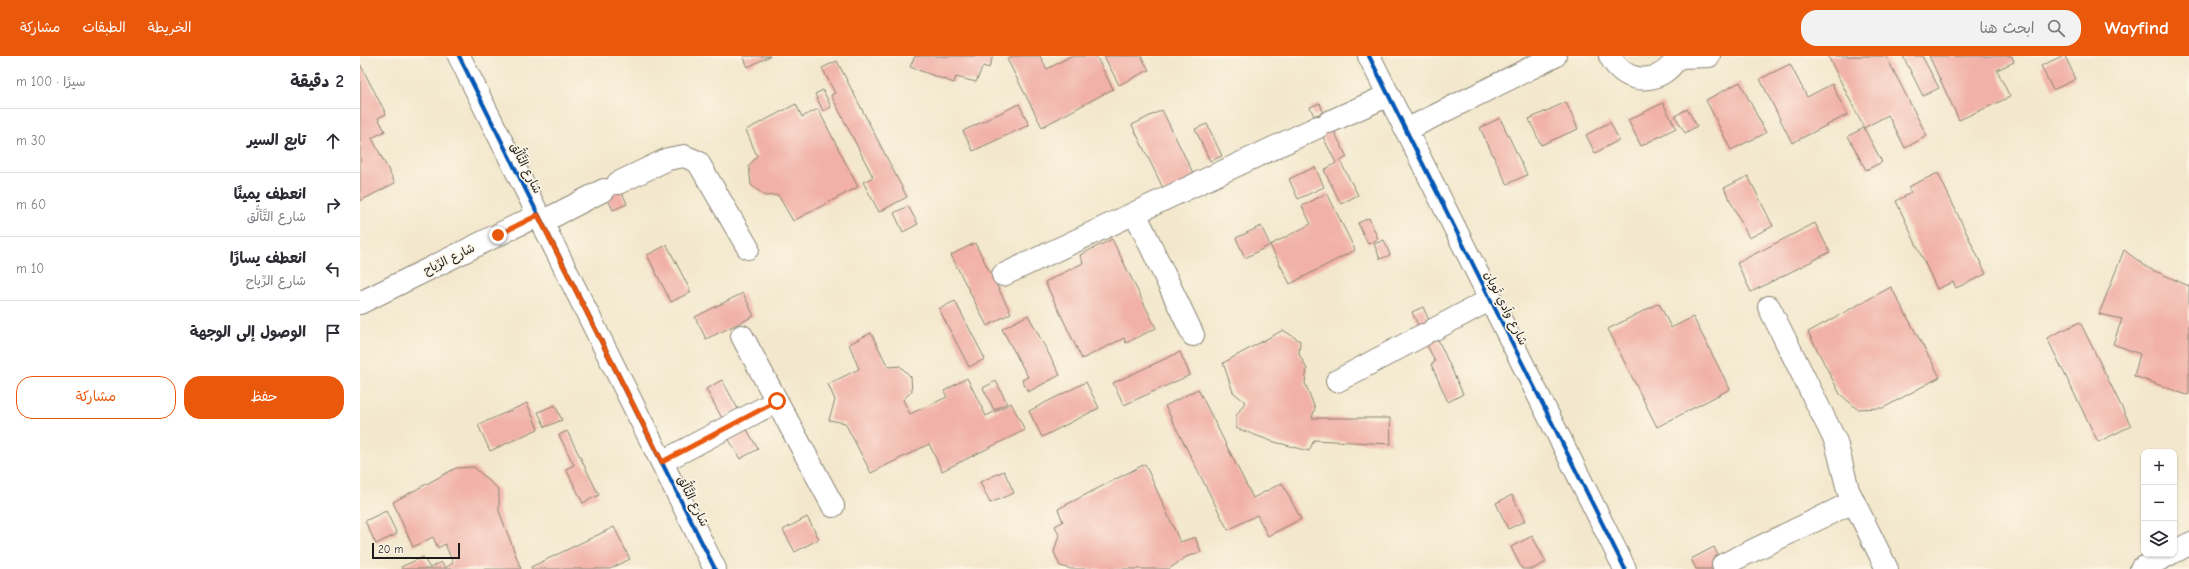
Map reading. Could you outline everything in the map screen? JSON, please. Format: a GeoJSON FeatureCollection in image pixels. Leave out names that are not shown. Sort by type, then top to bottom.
{"type":"FeatureCollection","features":[{"type":"Feature","properties":{"kind":"street","name":"شارع التَّألُّق"},"geometry":{"type":"LineString","coordinates":[[459,56],[715,569]]}},
{"type":"Feature","properties":{"kind":"street","name":"شارع واَدي ثَوبان"},"geometry":{"type":"LineString","coordinates":[[1369,56],[1491,300],[1620,567]]}},
{"type":"Feature","properties":{"kind":"street"},"geometry":{"type":"LineString","coordinates":[[1406,130],[1555,56]]}},
{"type":"Feature","properties":{"kind":"street"},"geometry":{"type":"LineString","coordinates":[[1610,56],[1619,70],[1629,76],[1640,79],[1651,78],[1662,74],[1671,67],[1678,57],[1709,56]]}},
{"type":"Feature","properties":{"kind":"street"},"geometry":{"type":"LineString","coordinates":[[1003,275],[1389,95]]}},
{"type":"Feature","properties":{"kind":"street","name":"شارع الرِّياح"},"geometry":{"type":"LineString","coordinates":[[360,303],[675,156],[691,158],[703,168],[748,248]]}},
{"type":"Feature","properties":{"kind":"street"},"geometry":{"type":"LineString","coordinates":[[1135,213],[1192,335]]}},
{"type":"Feature","properties":{"kind":"street"},"geometry":{"type":"LineString","coordinates":[[1337,381],[1491,300]]}},
{"type":"Feature","properties":{"kind":"street"},"geometry":{"type":"LineString","coordinates":[[1769,307],[1836,442],[1853,502],[1887,569]]}},
{"type":"Feature","properties":{"kind":"street"},"geometry":{"type":"LineString","coordinates":[[742,336],[833,506]]}},
{"type":"Feature","properties":{"kind":"street"},"geometry":{"type":"LineString","coordinates":[[662,462],[777,401]]}},
{"type":"Feature","properties":{"kind":"street"},"geometry":{"type":"LineString","coordinates":[[1723,565],[1853,502]]}},
{"type":"Feature","properties":{"kind":"street"},"geometry":{"type":"LineString","coordinates":[[2177,550],[2189,544]]}},
{"type":"Feature","properties":{"kind":"street"},"geometry":{"type":"LineString","coordinates":[[2141,569],[2164,557]]}},
{"type":"Feature","properties":{"kind":"building"},"geometry":{"type":"Polygon","coordinates":[[[743,56],[770,56],[748,67],[743,56]]]}},
{"type":"Feature","properties":{"kind":"building"},"geometry":{"type":"Polygon","coordinates":[[[915,56],[993,56],[989,68],[983,66],[976,82],[956,77],[954,83],[910,67],[915,56]]]}},
{"type":"Feature","properties":{"kind":"building"},"geometry":{"type":"Polygon","coordinates":[[[1013,56],[1040,56],[1047,69],[1071,56],[1096,56],[1113,89],[1042,127],[1007,59],[1013,56]]]}},
{"type":"Feature","properties":{"kind":"building"},"geometry":{"type":"Polygon","coordinates":[[[1104,56],[1141,56],[1149,70],[1119,85],[1104,56]]]}},
{"type":"Feature","properties":{"kind":"building"},"geometry":{"type":"Polygon","coordinates":[[[1828,56],[1886,56],[1927,136],[1905,148],[1888,115],[1864,128],[1828,56]]]}},
{"type":"Feature","properties":{"kind":"building"},"geometry":{"type":"Polygon","coordinates":[[[1903,56],[1922,56],[1939,88],[1923,96],[1903,56]]]}},
{"type":"Feature","properties":{"kind":"building"},"geometry":{"type":"Polygon","coordinates":[[[1929,56],[2012,56],[2014,62],[1997,70],[2010,97],[1959,120],[1929,56]]]}},
{"type":"Feature","properties":{"kind":"building"},"geometry":{"type":"Polygon","coordinates":[[[2065,56],[2076,79],[2053,90],[2041,66],[2065,56]]]}},
{"type":"Feature","properties":{"kind":"building"},"geometry":{"type":"Polygon","coordinates":[[[837,61],[907,197],[879,212],[863,182],[873,177],[831,95],[835,93],[822,68],[837,61]]]}},
{"type":"Feature","properties":{"kind":"building"},"geometry":{"type":"Polygon","coordinates":[[[360,64],[386,114],[378,118],[385,131],[372,138],[395,183],[360,201],[360,64]]]}},
{"type":"Feature","properties":{"kind":"building"},"geometry":{"type":"Polygon","coordinates":[[[1790,64],[1807,97],[1832,84],[1847,115],[1792,143],[1760,79],[1790,64]]]}},
{"type":"Feature","properties":{"kind":"building"},"geometry":{"type":"Polygon","coordinates":[[[1740,82],[1766,133],[1731,150],[1706,100],[1740,82]]]}},
{"type":"Feature","properties":{"kind":"building"},"geometry":{"type":"Polygon","coordinates":[[[823,90],[831,107],[823,111],[815,94],[823,90]]]}},
{"type":"Feature","properties":{"kind":"building"},"geometry":{"type":"Polygon","coordinates":[[[1566,102],[1578,129],[1541,145],[1529,119],[1566,102]]]}},
{"type":"Feature","properties":{"kind":"building"},"geometry":{"type":"Polygon","coordinates":[[[1320,103],[1323,112],[1314,116],[1310,107],[1320,103]]]}},
{"type":"Feature","properties":{"kind":"building"},"geometry":{"type":"Polygon","coordinates":[[[1663,103],[1676,128],[1641,146],[1628,120],[1663,103]]]}},
{"type":"Feature","properties":{"kind":"building"},"geometry":{"type":"Polygon","coordinates":[[[796,104],[802,117],[818,109],[858,187],[793,221],[778,195],[765,196],[751,185],[749,166],[757,156],[746,130],[796,104]]]}},
{"type":"Feature","properties":{"kind":"building"},"geometry":{"type":"Polygon","coordinates":[[[1019,104],[1029,125],[973,151],[963,131],[1019,104]]]}},
{"type":"Feature","properties":{"kind":"building"},"geometry":{"type":"Polygon","coordinates":[[[1687,109],[1697,126],[1685,133],[1675,116],[1687,109]]]}},
{"type":"Feature","properties":{"kind":"building"},"geometry":{"type":"Polygon","coordinates":[[[1162,110],[1195,177],[1165,192],[1132,125],[1162,110]]]}},
{"type":"Feature","properties":{"kind":"building"},"geometry":{"type":"Polygon","coordinates":[[[1326,115],[1347,157],[1340,161],[1358,195],[1341,204],[1324,170],[1336,163],[1318,127],[1326,115]]]}},
{"type":"Feature","properties":{"kind":"building"},"geometry":{"type":"Polygon","coordinates":[[[1500,118],[1527,175],[1507,184],[1480,128],[1500,118]]]}},
{"type":"Feature","properties":{"kind":"building"},"geometry":{"type":"Polygon","coordinates":[[[1610,122],[1619,140],[1595,153],[1586,135],[1610,122]]]}},
{"type":"Feature","properties":{"kind":"building"},"geometry":{"type":"Polygon","coordinates":[[[1207,124],[1222,156],[1210,161],[1195,129],[1207,124]]]}},
{"type":"Feature","properties":{"kind":"building"},"geometry":{"type":"Polygon","coordinates":[[[1864,128],[1882,162],[1866,170],[1848,136],[1864,128]]]}},
{"type":"Feature","properties":{"kind":"building"},"geometry":{"type":"Polygon","coordinates":[[[1315,167],[1324,187],[1298,199],[1289,179],[1315,167]]]}},
{"type":"Feature","properties":{"kind":"building"},"geometry":{"type":"Polygon","coordinates":[[[1938,173],[1986,274],[1956,288],[1953,282],[1937,289],[1896,201],[1911,193],[1908,187],[1938,173]]]}},
{"type":"Feature","properties":{"kind":"building"},"geometry":{"type":"Polygon","coordinates":[[[1748,176],[1773,226],[1749,238],[1724,188],[1748,176]]]}},
{"type":"Feature","properties":{"kind":"building"},"geometry":{"type":"Polygon","coordinates":[[[616,178],[627,204],[613,210],[601,185],[616,178]]]}},
{"type":"Feature","properties":{"kind":"building"},"geometry":{"type":"Polygon","coordinates":[[[1327,193],[1355,250],[1290,284],[1270,245],[1311,224],[1302,206],[1327,193]]]}},
{"type":"Feature","properties":{"kind":"building"},"geometry":{"type":"Polygon","coordinates":[[[908,206],[918,224],[903,232],[894,213],[908,206]]]}},
{"type":"Feature","properties":{"kind":"building"},"geometry":{"type":"Polygon","coordinates":[[[1369,218],[1378,239],[1368,244],[1358,223],[1369,218]]]}},
{"type":"Feature","properties":{"kind":"building"},"geometry":{"type":"Polygon","coordinates":[[[1815,223],[1830,252],[1751,292],[1737,263],[1815,223]]]}},
{"type":"Feature","properties":{"kind":"building"},"geometry":{"type":"Polygon","coordinates":[[[1261,226],[1270,245],[1245,258],[1236,238],[1261,226]]]}},
{"type":"Feature","properties":{"kind":"building"},"geometry":{"type":"Polygon","coordinates":[[[1112,239],[1156,328],[1126,343],[1124,338],[1082,359],[1045,282],[1083,263],[1080,255],[1112,239]]]}},
{"type":"Feature","properties":{"kind":"building"},"geometry":{"type":"Polygon","coordinates":[[[1384,240],[1390,255],[1380,259],[1374,244],[1384,240]]]}},
{"type":"Feature","properties":{"kind":"building"},"geometry":{"type":"Polygon","coordinates":[[[975,243],[1011,313],[987,326],[951,255],[975,243]]]}},
{"type":"Feature","properties":{"kind":"building"},"geometry":{"type":"Polygon","coordinates":[[[667,245],[691,292],[671,302],[647,255],[667,245]]]}},
{"type":"Feature","properties":{"kind":"building"},"geometry":{"type":"Polygon","coordinates":[[[2124,250],[2148,268],[2189,286],[2189,394],[2187,395],[2134,376],[2140,354],[2113,344],[2122,319],[2099,314],[2124,250]]]}},
{"type":"Feature","properties":{"kind":"building"},"geometry":{"type":"Polygon","coordinates":[[[1891,287],[1940,377],[1883,408],[1857,409],[1840,394],[1808,332],[1891,287]]]}},
{"type":"Feature","properties":{"kind":"building"},"geometry":{"type":"Polygon","coordinates":[[[743,293],[754,316],[706,339],[695,317],[743,293]]]}},
{"type":"Feature","properties":{"kind":"building"},"geometry":{"type":"Polygon","coordinates":[[[955,301],[985,359],[969,367],[939,309],[955,301]]]}},
{"type":"Feature","properties":{"kind":"building"},"geometry":{"type":"Polygon","coordinates":[[[1659,303],[1671,328],[1693,317],[1730,389],[1657,427],[1608,329],[1659,303]]]}},
{"type":"Feature","properties":{"kind":"building"},"geometry":{"type":"Polygon","coordinates":[[[1423,307],[1463,394],[1448,402],[1431,364],[1435,362],[1412,312],[1423,307]]]}},
{"type":"Feature","properties":{"kind":"building"},"geometry":{"type":"Polygon","coordinates":[[[1028,315],[1060,375],[1028,392],[1022,380],[1028,377],[1002,329],[1028,315]]]}},
{"type":"Feature","properties":{"kind":"building"},"geometry":{"type":"Polygon","coordinates":[[[2080,322],[2131,426],[2098,442],[2047,338],[2080,322]]]}},
{"type":"Feature","properties":{"kind":"building"},"geometry":{"type":"Polygon","coordinates":[[[1283,330],[1300,341],[1299,354],[1307,369],[1305,383],[1315,408],[1312,418],[1390,418],[1391,444],[1314,440],[1309,451],[1271,441],[1236,428],[1236,416],[1245,402],[1233,392],[1223,363],[1283,330]]]}},
{"type":"Feature","properties":{"kind":"building"},"geometry":{"type":"Polygon","coordinates":[[[871,333],[888,367],[900,366],[911,377],[912,391],[903,400],[910,414],[947,397],[944,391],[967,378],[986,416],[1011,403],[1025,430],[942,471],[929,444],[871,473],[845,423],[829,420],[835,400],[828,384],[859,369],[849,344],[871,333]]]}},
{"type":"Feature","properties":{"kind":"building"},"geometry":{"type":"Polygon","coordinates":[[[1180,352],[1190,375],[1124,405],[1113,383],[1180,352]]]}},
{"type":"Feature","properties":{"kind":"building"},"geometry":{"type":"Polygon","coordinates":[[[722,380],[738,409],[722,418],[706,389],[722,380]]]}},
{"type":"Feature","properties":{"kind":"building"},"geometry":{"type":"Polygon","coordinates":[[[996,381],[1007,403],[994,410],[983,388],[996,381]]]}},
{"type":"Feature","properties":{"kind":"building"},"geometry":{"type":"Polygon","coordinates":[[[1086,382],[1099,408],[1042,437],[1029,411],[1086,382]]]}},
{"type":"Feature","properties":{"kind":"building"},"geometry":{"type":"Polygon","coordinates":[[[1198,389],[1253,498],[1282,483],[1301,519],[1268,536],[1257,515],[1228,530],[1165,406],[1198,389]]]}},
{"type":"Feature","properties":{"kind":"building"},"geometry":{"type":"Polygon","coordinates":[[[527,403],[538,429],[490,451],[478,425],[527,403]]]}},
{"type":"Feature","properties":{"kind":"building"},"geometry":{"type":"Polygon","coordinates":[[[555,405],[562,420],[545,427],[538,412],[555,405]]]}},
{"type":"Feature","properties":{"kind":"building"},"geometry":{"type":"Polygon","coordinates":[[[745,426],[758,449],[740,459],[727,436],[745,426]]]}},
{"type":"Feature","properties":{"kind":"building"},"geometry":{"type":"Polygon","coordinates":[[[567,431],[599,495],[583,503],[566,469],[574,465],[559,435],[567,431]]]}},
{"type":"Feature","properties":{"kind":"building"},"geometry":{"type":"Polygon","coordinates":[[[1145,464],[1180,542],[1195,537],[1201,552],[1186,557],[1169,569],[1071,569],[1060,566],[1054,552],[1059,535],[1055,526],[1063,522],[1058,509],[1145,464]]]}},
{"type":"Feature","properties":{"kind":"building"},"geometry":{"type":"Polygon","coordinates":[[[474,467],[499,490],[499,511],[521,569],[402,569],[401,567],[423,557],[430,568],[441,562],[445,568],[453,563],[445,544],[438,548],[433,537],[413,547],[393,502],[456,468],[474,467]]]}},
{"type":"Feature","properties":{"kind":"building"},"geometry":{"type":"Polygon","coordinates":[[[1004,471],[1014,493],[990,503],[980,482],[1004,471]]]}},
{"type":"Feature","properties":{"kind":"building"},"geometry":{"type":"Polygon","coordinates":[[[1512,495],[1525,521],[1508,529],[1496,503],[1512,495]]]}},
{"type":"Feature","properties":{"kind":"building"},"geometry":{"type":"Polygon","coordinates":[[[386,511],[397,534],[376,544],[365,521],[386,511]]]}},
{"type":"Feature","properties":{"kind":"building"},"geometry":{"type":"Polygon","coordinates":[[[807,517],[819,539],[795,552],[783,530],[807,517]]]}},
{"type":"Feature","properties":{"kind":"building"},"geometry":{"type":"Polygon","coordinates":[[[614,527],[630,559],[610,569],[532,569],[531,567],[614,527]]]}},
{"type":"Feature","properties":{"kind":"building"},"geometry":{"type":"Polygon","coordinates":[[[1532,536],[1546,562],[1533,569],[1522,569],[1511,547],[1532,536]]]}},
{"type":"Feature","properties":{"kind":"building"},"geometry":{"type":"Polygon","coordinates":[[[1714,547],[1725,569],[1696,569],[1691,559],[1714,547]]]}},
{"type":"Feature","properties":{"kind":"cycle path"},"geometry":{"type":"LineString","coordinates":[[459,56],[715,569]]}},
{"type":"Feature","properties":{"kind":"cycle path"},"geometry":{"type":"LineString","coordinates":[[1369,56],[1625,569]]}},
{"type":"Feature","properties":{"kind":"route"},"geometry":{"type":"LineString","coordinates":[[498,235],[538,215],[662,462],[777,401]]}}]}
